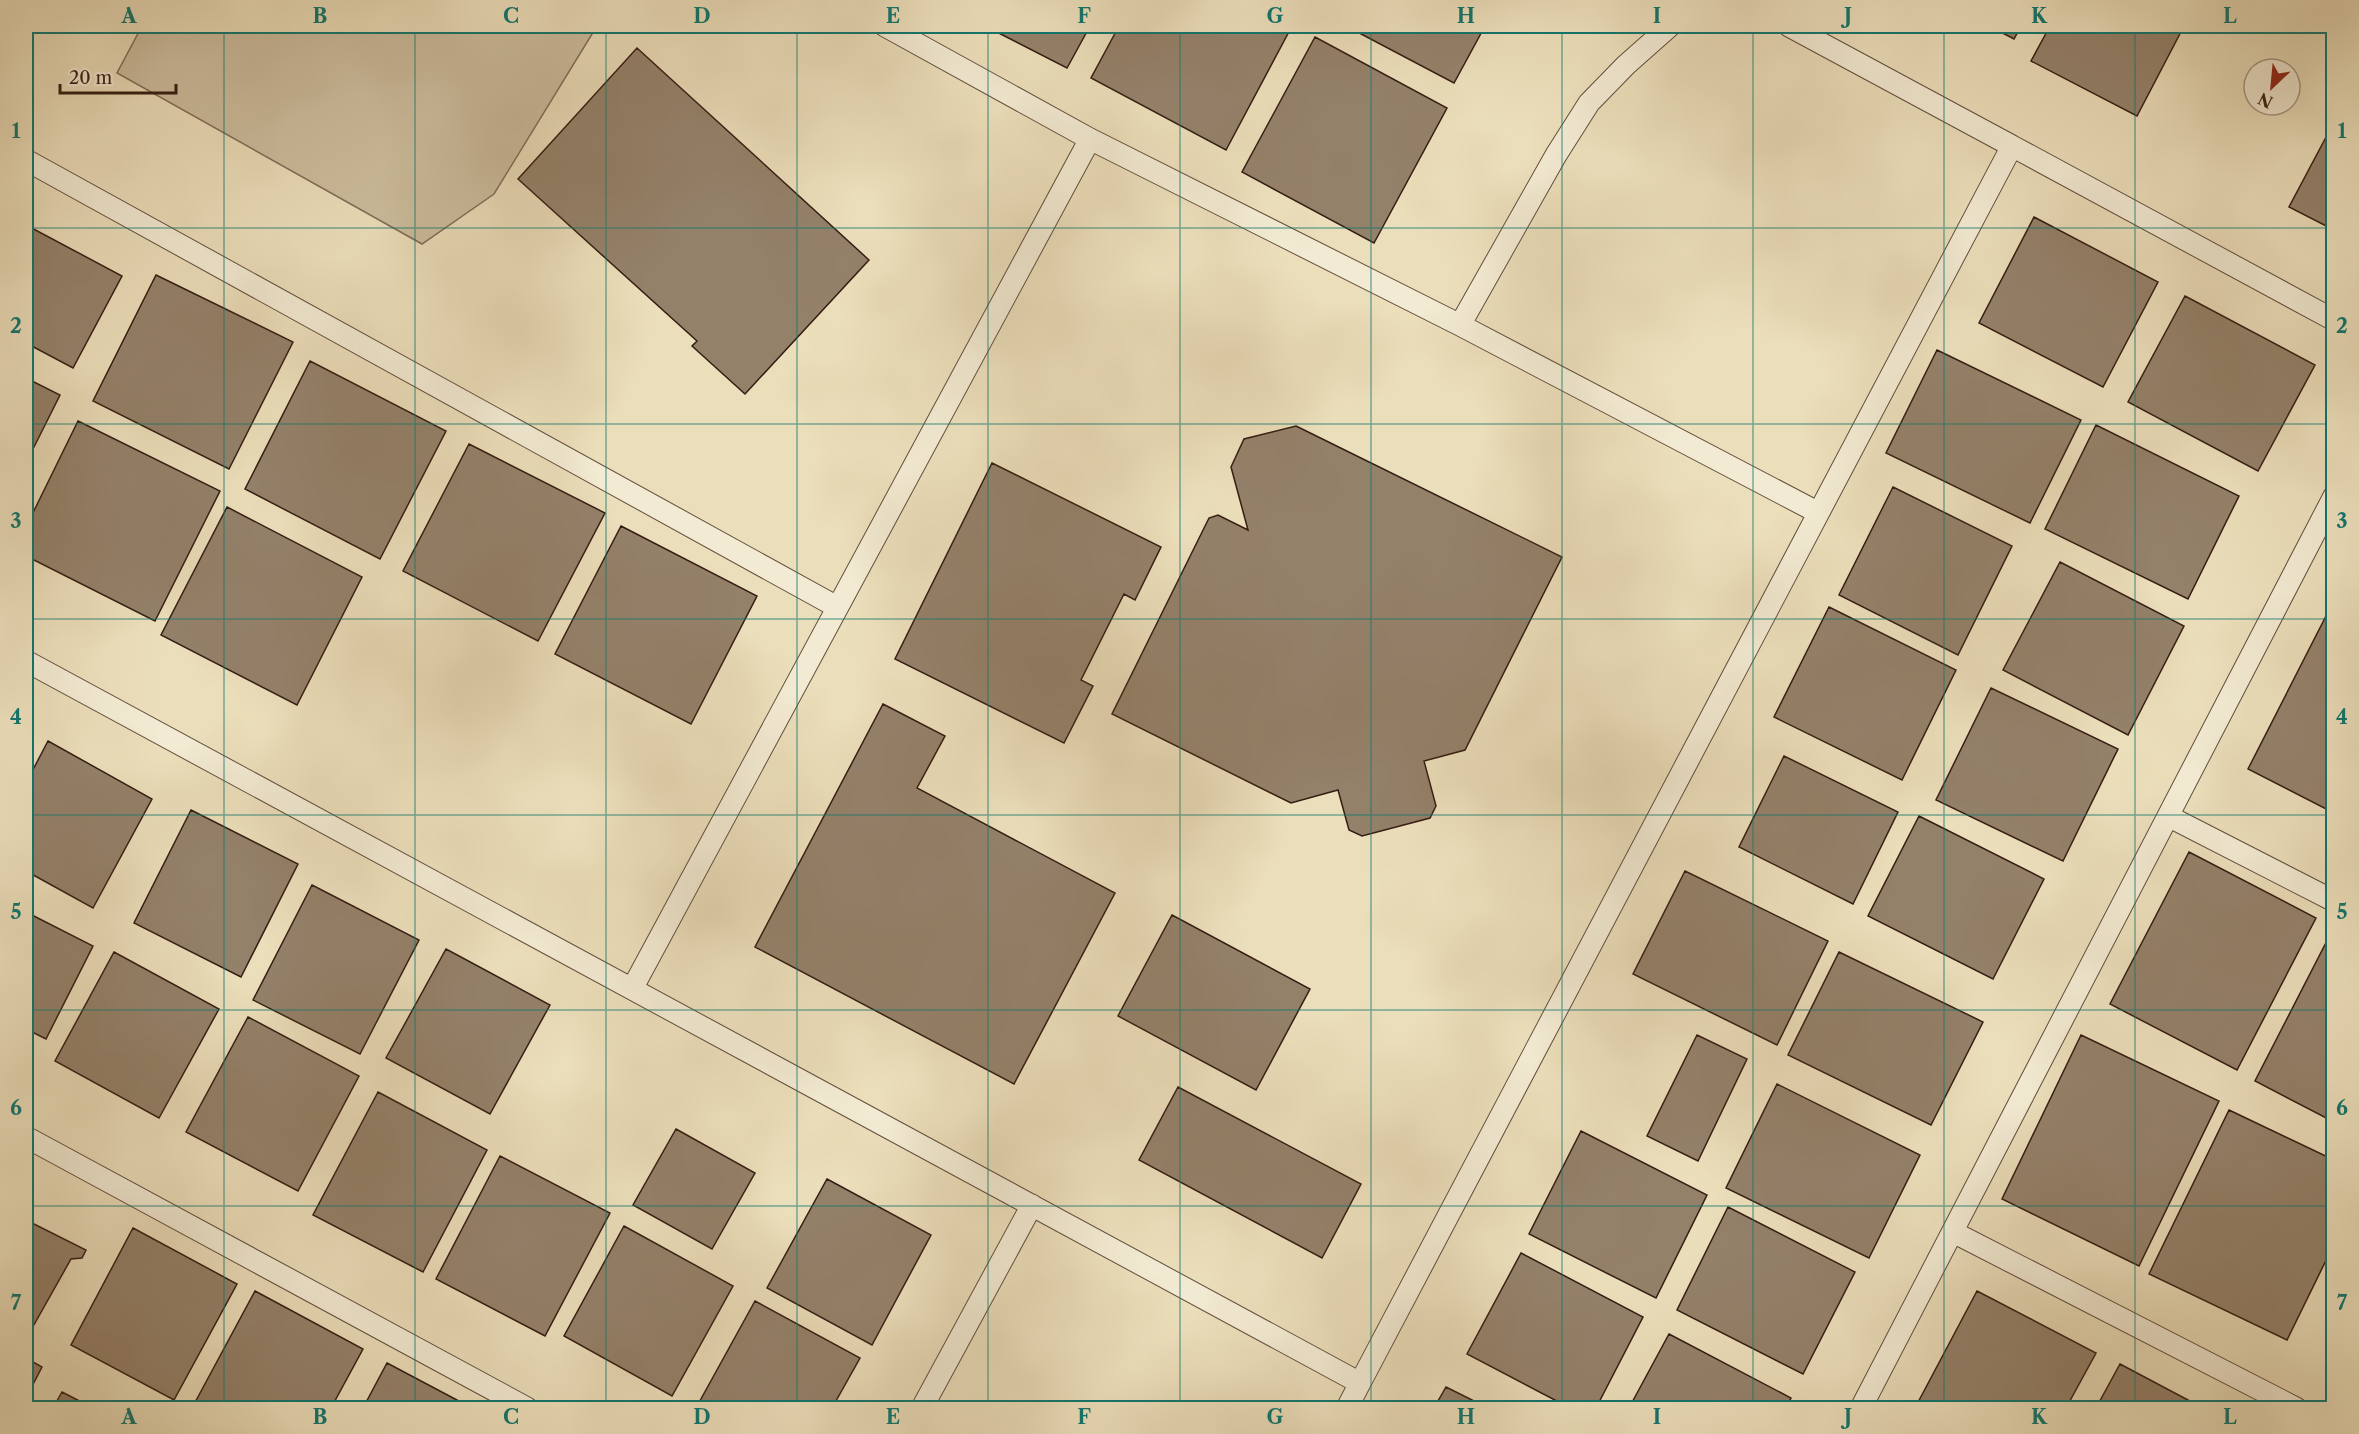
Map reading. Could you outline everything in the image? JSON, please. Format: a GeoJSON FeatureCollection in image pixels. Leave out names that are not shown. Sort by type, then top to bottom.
{"type":"FeatureCollection","features":[{"type":"Feature","properties":{"kind":"lane"},"geometry":{"type":"LineString","coordinates":[[885,26],[1090,139],[1460,326],[1817,512]]}},
{"type":"Feature","properties":{"kind":"lane"},"geometry":{"type":"LineString","coordinates":[[1460,326],[1556,155],[1589,104],[1626,64],[1670,26]]}},
{"type":"Feature","properties":{"kind":"lane"},"geometry":{"type":"LineString","coordinates":[[1789,26],[2334,320]]}},
{"type":"Feature","properties":{"kind":"lane"},"geometry":{"type":"LineString","coordinates":[[632,989],[1090,139]]}},
{"type":"Feature","properties":{"kind":"lane"},"geometry":{"type":"LineString","coordinates":[[1347,1408],[1817,512],[2012,147]]}},
{"type":"Feature","properties":{"kind":"lane"},"geometry":{"type":"LineString","coordinates":[[26,160],[837,607]]}},
{"type":"Feature","properties":{"kind":"lane"},"geometry":{"type":"LineString","coordinates":[[1861,1408],[2334,496]]}},
{"type":"Feature","properties":{"kind":"lane"},"geometry":{"type":"LineString","coordinates":[[26,662],[1360,1383]]}},
{"type":"Feature","properties":{"kind":"lane"},"geometry":{"type":"LineString","coordinates":[[2168,816],[2334,901]]}},
{"type":"Feature","properties":{"kind":"lane"},"geometry":{"type":"LineString","coordinates":[[26,1137],[527,1408]]}},
{"type":"Feature","properties":{"kind":"lane"},"geometry":{"type":"LineString","coordinates":[[922,1408],[1032,1205]]}},
{"type":"Feature","properties":{"kind":"lane"},"geometry":{"type":"LineString","coordinates":[[1953,1232],[2296,1408]]}},
{"type":"Feature","properties":{"kind":"shaded area"},"geometry":{"type":"Polygon","coordinates":[[[142,26],[597,26],[494,194],[422,244],[117,73],[142,26]]]}},
{"type":"Feature","properties":{"kind":"building"},"geometry":{"type":"Polygon","coordinates":[[[985,26],[1090,26],[1067,68],[985,26]]]}},
{"type":"Feature","properties":{"kind":"building"},"geometry":{"type":"Polygon","coordinates":[[[1119,26],[1292,26],[1226,150],[1091,78],[1119,26]]]}},
{"type":"Feature","properties":{"kind":"building"},"geometry":{"type":"Polygon","coordinates":[[[1346,26],[1485,26],[1454,83],[1346,26]]]}},
{"type":"Feature","properties":{"kind":"building"},"geometry":{"type":"Polygon","coordinates":[[[1989,26],[2021,26],[2014,39],[1989,26]]]}},
{"type":"Feature","properties":{"kind":"building"},"geometry":{"type":"Polygon","coordinates":[[[2050,26],[2184,26],[2137,116],[2031,61],[2050,26]]]}},
{"type":"Feature","properties":{"kind":"building"},"geometry":{"type":"Polygon","coordinates":[[[1315,37],[1447,108],[1374,243],[1242,172],[1315,37]]]}},
{"type":"Feature","properties":{"kind":"building"},"geometry":{"type":"Polygon","coordinates":[[[637,48],[869,260],[745,394],[692,346],[697,341],[518,179],[637,48]]]}},
{"type":"Feature","properties":{"kind":"building"},"geometry":{"type":"Polygon","coordinates":[[[2334,122],[2334,230],[2289,207],[2334,122]]]}},
{"type":"Feature","properties":{"kind":"building"},"geometry":{"type":"Polygon","coordinates":[[[2034,217],[2158,282],[2103,387],[1979,323],[2034,217]]]}},
{"type":"Feature","properties":{"kind":"building"},"geometry":{"type":"Polygon","coordinates":[[[26,225],[122,276],[73,368],[26,343],[26,225]]]}},
{"type":"Feature","properties":{"kind":"building"},"geometry":{"type":"Polygon","coordinates":[[[156,275],[293,342],[229,469],[93,401],[156,275]]]}},
{"type":"Feature","properties":{"kind":"building"},"geometry":{"type":"Polygon","coordinates":[[[2185,296],[2315,365],[2258,471],[2128,402],[2185,296]]]}},
{"type":"Feature","properties":{"kind":"building"},"geometry":{"type":"Polygon","coordinates":[[[1937,350],[2081,420],[2030,523],[1886,453],[1937,350]]]}},
{"type":"Feature","properties":{"kind":"building"},"geometry":{"type":"Polygon","coordinates":[[[310,361],[446,431],[380,559],[245,489],[310,361]]]}},
{"type":"Feature","properties":{"kind":"building"},"geometry":{"type":"Polygon","coordinates":[[[26,378],[60,395],[26,463],[26,378]]]}},
{"type":"Feature","properties":{"kind":"building"},"geometry":{"type":"Polygon","coordinates":[[[78,421],[220,491],[155,621],[26,556],[26,527],[78,421]]]}},
{"type":"Feature","properties":{"kind":"building"},"geometry":{"type":"Polygon","coordinates":[[[2096,425],[2239,496],[2188,599],[2045,529],[2096,425]]]}},
{"type":"Feature","properties":{"kind":"building"},"geometry":{"type":"Polygon","coordinates":[[[1296,426],[1562,557],[1465,750],[1424,761],[1436,806],[1430,818],[1362,836],[1349,830],[1338,790],[1291,803],[1112,714],[1209,518],[1218,515],[1248,530],[1231,467],[1244,439],[1296,426]]]}},
{"type":"Feature","properties":{"kind":"building"},"geometry":{"type":"Polygon","coordinates":[[[469,444],[605,513],[538,641],[403,571],[469,444]]]}},
{"type":"Feature","properties":{"kind":"building"},"geometry":{"type":"Polygon","coordinates":[[[992,463],[1161,547],[1135,600],[1124,594],[1081,680],[1093,686],[1064,743],[895,659],[992,463]]]}},
{"type":"Feature","properties":{"kind":"building"},"geometry":{"type":"Polygon","coordinates":[[[1893,487],[2012,546],[1958,655],[1839,595],[1893,487]]]}},
{"type":"Feature","properties":{"kind":"building"},"geometry":{"type":"Polygon","coordinates":[[[227,507],[362,577],[297,705],[161,635],[227,507]]]}},
{"type":"Feature","properties":{"kind":"building"},"geometry":{"type":"Polygon","coordinates":[[[621,526],[757,596],[691,724],[555,654],[621,526]]]}},
{"type":"Feature","properties":{"kind":"building"},"geometry":{"type":"Polygon","coordinates":[[[2060,562],[2184,626],[2128,735],[2003,670],[2060,562]]]}},
{"type":"Feature","properties":{"kind":"building"},"geometry":{"type":"Polygon","coordinates":[[[1829,607],[1956,670],[1902,780],[1774,717],[1829,607]]]}},
{"type":"Feature","properties":{"kind":"building"},"geometry":{"type":"Polygon","coordinates":[[[2326,616],[2334,620],[2334,813],[2248,769],[2326,616]]]}},
{"type":"Feature","properties":{"kind":"building"},"geometry":{"type":"Polygon","coordinates":[[[1991,688],[2118,749],[2063,861],[1936,800],[1991,688]]]}},
{"type":"Feature","properties":{"kind":"building"},"geometry":{"type":"Polygon","coordinates":[[[883,704],[945,736],[917,788],[1115,893],[1014,1084],[755,947],[883,704]]]}},
{"type":"Feature","properties":{"kind":"building"},"geometry":{"type":"Polygon","coordinates":[[[48,741],[152,799],[93,908],[26,871],[26,783],[48,741]]]}},
{"type":"Feature","properties":{"kind":"building"},"geometry":{"type":"Polygon","coordinates":[[[1784,756],[1898,812],[1853,904],[1739,847],[1784,756]]]}},
{"type":"Feature","properties":{"kind":"building"},"geometry":{"type":"Polygon","coordinates":[[[191,810],[298,864],[241,977],[134,923],[191,810]]]}},
{"type":"Feature","properties":{"kind":"building"},"geometry":{"type":"Polygon","coordinates":[[[1919,816],[2044,879],[1993,979],[1868,916],[1919,816]]]}},
{"type":"Feature","properties":{"kind":"building"},"geometry":{"type":"Polygon","coordinates":[[[2189,852],[2316,918],[2237,1070],[2110,1004],[2189,852]]]}},
{"type":"Feature","properties":{"kind":"building"},"geometry":{"type":"Polygon","coordinates":[[[1685,871],[1828,941],[1777,1045],[1633,974],[1685,871]]]}},
{"type":"Feature","properties":{"kind":"building"},"geometry":{"type":"Polygon","coordinates":[[[312,885],[419,940],[360,1054],[253,1000],[312,885]]]}},
{"type":"Feature","properties":{"kind":"building"},"geometry":{"type":"Polygon","coordinates":[[[26,912],[93,946],[46,1039],[26,1029],[26,912]]]}},
{"type":"Feature","properties":{"kind":"building"},"geometry":{"type":"Polygon","coordinates":[[[1172,915],[1310,989],[1256,1090],[1118,1016],[1172,915]]]}},
{"type":"Feature","properties":{"kind":"building"},"geometry":{"type":"Polygon","coordinates":[[[2334,929],[2334,1122],[2255,1081],[2334,929]]]}},
{"type":"Feature","properties":{"kind":"building"},"geometry":{"type":"Polygon","coordinates":[[[446,949],[550,1005],[490,1114],[386,1058],[446,949]]]}},
{"type":"Feature","properties":{"kind":"building"},"geometry":{"type":"Polygon","coordinates":[[[114,952],[219,1009],[159,1118],[55,1061],[114,952]]]}},
{"type":"Feature","properties":{"kind":"building"},"geometry":{"type":"Polygon","coordinates":[[[1839,952],[1983,1022],[1931,1125],[1788,1055],[1839,952]]]}},
{"type":"Feature","properties":{"kind":"building"},"geometry":{"type":"Polygon","coordinates":[[[248,1017],[359,1076],[298,1191],[186,1132],[248,1017]]]}},
{"type":"Feature","properties":{"kind":"building"},"geometry":{"type":"Polygon","coordinates":[[[1697,1035],[1747,1059],[1698,1161],[1647,1136],[1697,1035]]]}},
{"type":"Feature","properties":{"kind":"building"},"geometry":{"type":"Polygon","coordinates":[[[2081,1035],[2219,1101],[2139,1266],[2002,1199],[2081,1035]]]}},
{"type":"Feature","properties":{"kind":"building"},"geometry":{"type":"Polygon","coordinates":[[[1777,1084],[1920,1155],[1869,1258],[1726,1188],[1777,1084]]]}},
{"type":"Feature","properties":{"kind":"building"},"geometry":{"type":"Polygon","coordinates":[[[1178,1087],[1361,1184],[1322,1258],[1139,1160],[1178,1087]]]}},
{"type":"Feature","properties":{"kind":"building"},"geometry":{"type":"Polygon","coordinates":[[[378,1092],[487,1150],[423,1272],[313,1215],[378,1092]]]}},
{"type":"Feature","properties":{"kind":"building"},"geometry":{"type":"Polygon","coordinates":[[[2229,1110],[2334,1160],[2334,1244],[2287,1340],[2149,1274],[2229,1110]]]}},
{"type":"Feature","properties":{"kind":"building"},"geometry":{"type":"Polygon","coordinates":[[[676,1129],[755,1173],[712,1249],[633,1205],[676,1129]]]}},
{"type":"Feature","properties":{"kind":"building"},"geometry":{"type":"Polygon","coordinates":[[[1581,1131],[1707,1195],[1656,1298],[1529,1234],[1581,1131]]]}},
{"type":"Feature","properties":{"kind":"building"},"geometry":{"type":"Polygon","coordinates":[[[500,1156],[610,1213],[545,1336],[436,1279],[500,1156]]]}},
{"type":"Feature","properties":{"kind":"building"},"geometry":{"type":"Polygon","coordinates":[[[827,1179],[931,1235],[872,1345],[767,1288],[827,1179]]]}},
{"type":"Feature","properties":{"kind":"building"},"geometry":{"type":"Polygon","coordinates":[[[1728,1207],[1855,1272],[1803,1374],[1677,1310],[1728,1207]]]}},
{"type":"Feature","properties":{"kind":"building"},"geometry":{"type":"Polygon","coordinates":[[[26,1220],[86,1250],[82,1258],[71,1259],[26,1339],[26,1220]]]}},
{"type":"Feature","properties":{"kind":"building"},"geometry":{"type":"Polygon","coordinates":[[[624,1226],[733,1286],[672,1396],[564,1336],[624,1226]]]}},
{"type":"Feature","properties":{"kind":"building"},"geometry":{"type":"Polygon","coordinates":[[[133,1228],[237,1284],[174,1400],[71,1345],[133,1228]]]}},
{"type":"Feature","properties":{"kind":"building"},"geometry":{"type":"Polygon","coordinates":[[[1521,1253],[1643,1317],[1596,1408],[1570,1408],[1467,1354],[1521,1253]]]}},
{"type":"Feature","properties":{"kind":"building"},"geometry":{"type":"Polygon","coordinates":[[[255,1291],[363,1349],[331,1408],[192,1408],[255,1291]]]}},
{"type":"Feature","properties":{"kind":"building"},"geometry":{"type":"Polygon","coordinates":[[[1977,1291],[2096,1353],[2066,1408],[1915,1408],[1977,1291]]]}},
{"type":"Feature","properties":{"kind":"building"},"geometry":{"type":"Polygon","coordinates":[[[755,1301],[860,1358],[832,1408],[696,1408],[755,1301]]]}},
{"type":"Feature","properties":{"kind":"building"},"geometry":{"type":"Polygon","coordinates":[[[1669,1334],[1791,1398],[1786,1408],[1629,1408],[1669,1334]]]}},
{"type":"Feature","properties":{"kind":"building"},"geometry":{"type":"Polygon","coordinates":[[[26,1358],[42,1367],[26,1398],[26,1358]]]}},
{"type":"Feature","properties":{"kind":"building"},"geometry":{"type":"Polygon","coordinates":[[[387,1363],[472,1408],[363,1408],[387,1363]]]}},
{"type":"Feature","properties":{"kind":"building"},"geometry":{"type":"Polygon","coordinates":[[[2120,1364],[2203,1408],[2096,1408],[2120,1364]]]}},
{"type":"Feature","properties":{"kind":"building"},"geometry":{"type":"Polygon","coordinates":[[[1446,1387],[1488,1408],[1434,1408],[1446,1387]]]}},
{"type":"Feature","properties":{"kind":"building"},"geometry":{"type":"Polygon","coordinates":[[[62,1392],[93,1408],[53,1408],[62,1392]]]}}]}
